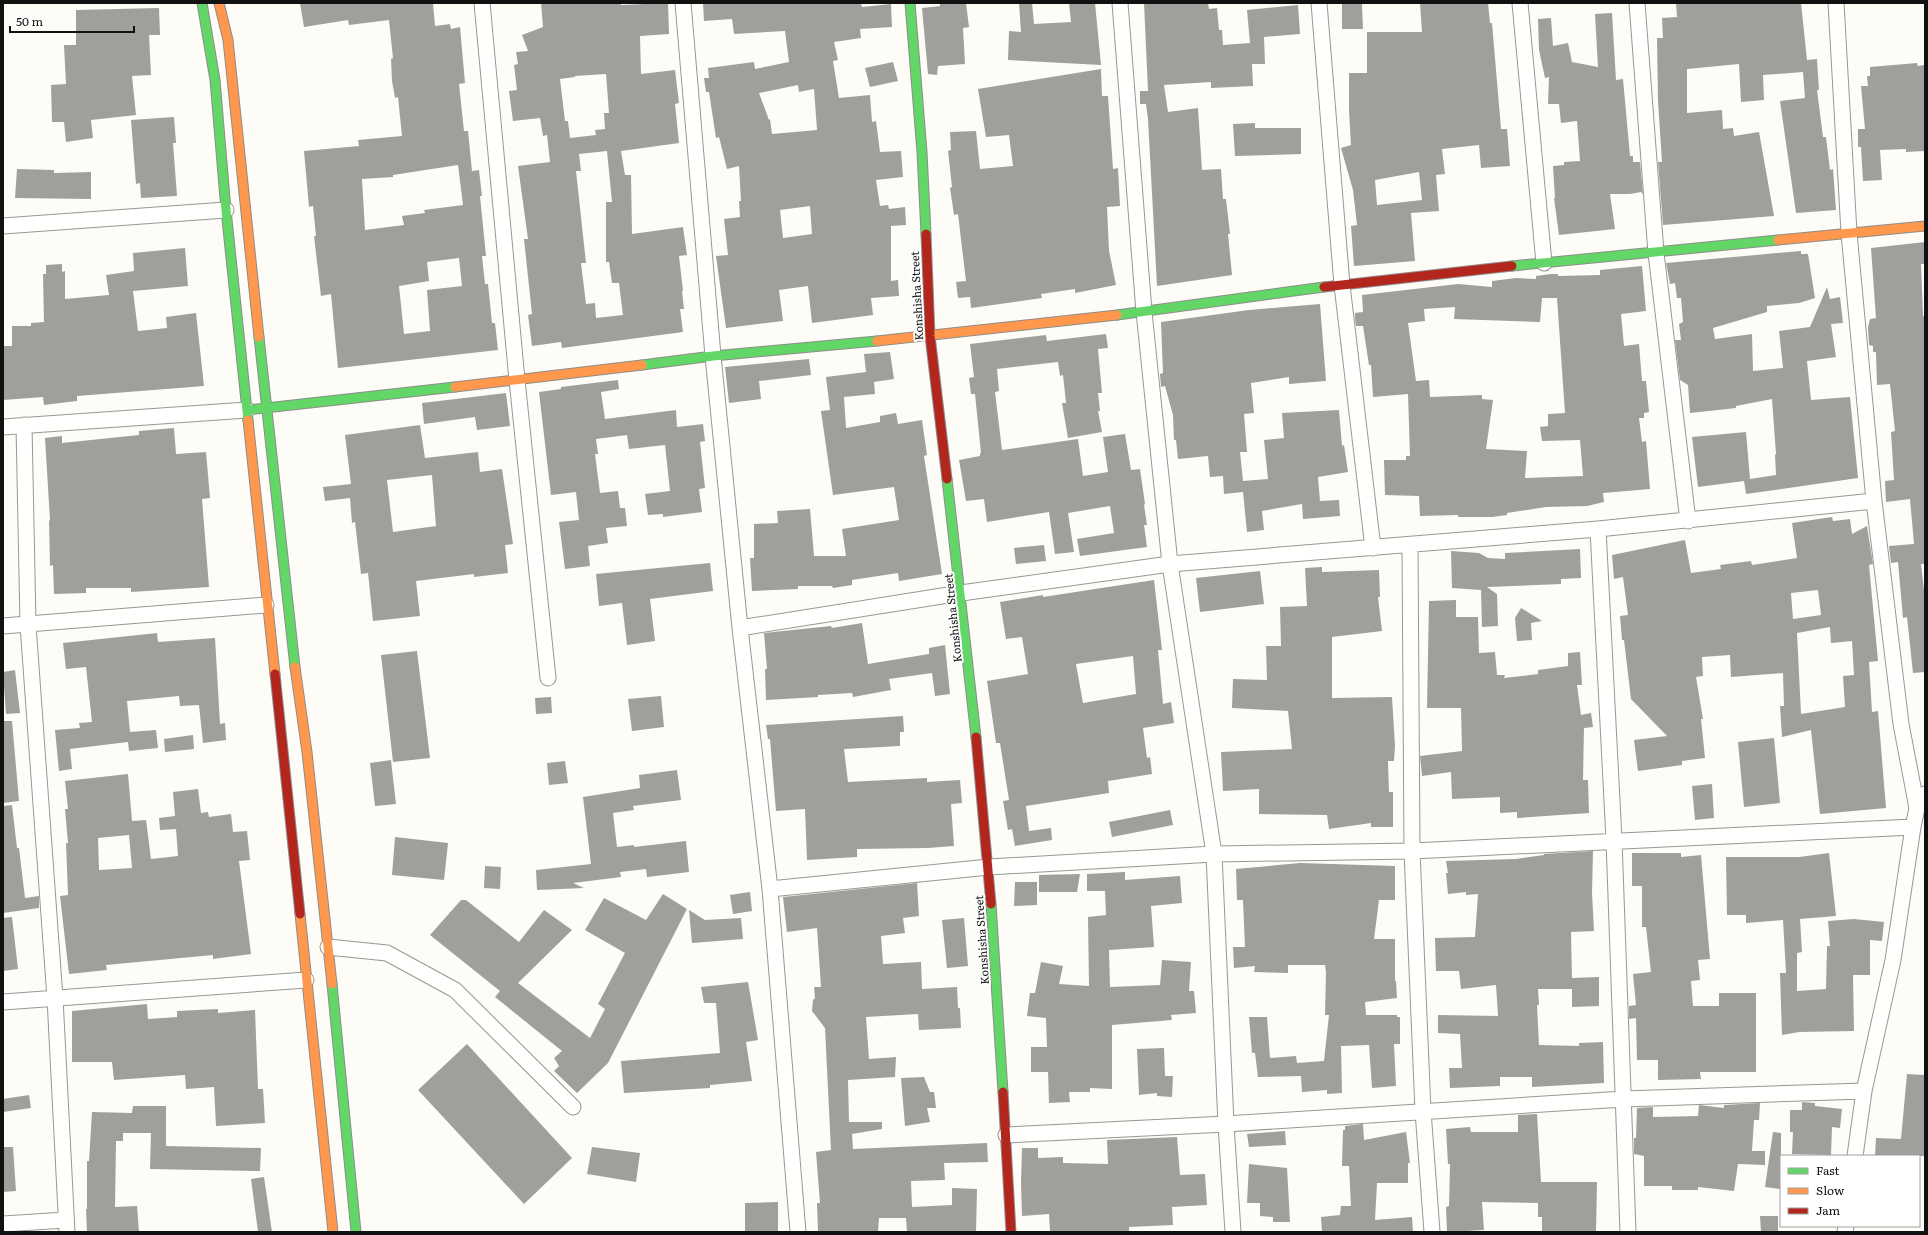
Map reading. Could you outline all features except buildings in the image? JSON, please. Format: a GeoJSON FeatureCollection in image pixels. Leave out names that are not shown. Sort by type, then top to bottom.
{"type":"FeatureCollection","features":[{"type":"Feature","properties":{"kind":"street"},"geometry":{"type":"LineString","coordinates":[[202,3],[212,54],[226,210],[266,605],[333,1232]]}},
{"type":"Feature","properties":{"kind":"street"},"geometry":{"type":"LineString","coordinates":[[219,3],[228,40],[290,633],[307,752],[356,1232]]}},
{"type":"Feature","properties":{"kind":"street"},"geometry":{"type":"LineString","coordinates":[[482,3],[517,380],[548,678]]}},
{"type":"Feature","properties":{"kind":"street"},"geometry":{"type":"LineString","coordinates":[[683,3],[713,356],[740,628],[770,889],[798,1232]]}},
{"type":"Feature","properties":{"kind":"street","name":"Konshisha Street"},"geometry":{"type":"LineString","coordinates":[[910,3],[922,152],[930,336],[961,593],[989,868],[1011,1232]]}},
{"type":"Feature","properties":{"kind":"street"},"geometry":{"type":"LineString","coordinates":[[1120,3],[1144,312],[1170,564],[1214,854],[1226,1124],[1234,1232]]}},
{"type":"Feature","properties":{"kind":"street"},"geometry":{"type":"LineString","coordinates":[[1319,3],[1342,285],[1373,548]]}},
{"type":"Feature","properties":{"kind":"street"},"geometry":{"type":"LineString","coordinates":[[1520,3],[1544,262]]}},
{"type":"Feature","properties":{"kind":"street"},"geometry":{"type":"LineString","coordinates":[[1637,3],[1656,253],[1688,521]]}},
{"type":"Feature","properties":{"kind":"street"},"geometry":{"type":"LineString","coordinates":[[1836,3],[1849,233],[1874,501],[1901,724],[1917,808]]}},
{"type":"Feature","properties":{"kind":"street"},"geometry":{"type":"LineString","coordinates":[[3,226],[226,210]]}},
{"type":"Feature","properties":{"kind":"street"},"geometry":{"type":"LineString","coordinates":[[3,427],[267,409],[713,356],[930,336],[1144,312],[1342,285],[1544,262],[1656,253],[1925,226]]}},
{"type":"Feature","properties":{"kind":"street"},"geometry":{"type":"LineString","coordinates":[[3,1224],[66,1226],[55,998],[28,625],[24,425]]}},
{"type":"Feature","properties":{"kind":"street"},"geometry":{"type":"LineString","coordinates":[[740,628],[961,593],[1170,564],[1688,521],[1874,501]]}},
{"type":"Feature","properties":{"kind":"street"},"geometry":{"type":"LineString","coordinates":[[1598,529],[1614,840],[1628,1232]]}},
{"type":"Feature","properties":{"kind":"street"},"geometry":{"type":"LineString","coordinates":[[1410,545],[1412,850],[1424,1111],[1432,1232]]}},
{"type":"Feature","properties":{"kind":"street"},"geometry":{"type":"LineString","coordinates":[[3,626],[266,605]]}},
{"type":"Feature","properties":{"kind":"street"},"geometry":{"type":"LineString","coordinates":[[1855,1155],[1864,1091],[1893,960],[1913,827],[1917,808],[1925,794]]}},
{"type":"Feature","properties":{"kind":"street"},"geometry":{"type":"LineString","coordinates":[[770,889],[989,868],[1214,854],[1412,850],[1913,827]]}},
{"type":"Feature","properties":{"kind":"street"},"geometry":{"type":"LineString","coordinates":[[328,948],[387,953],[455,990],[573,1107]]}},
{"type":"Feature","properties":{"kind":"street"},"geometry":{"type":"LineString","coordinates":[[3,1002],[306,980]]}},
{"type":"Feature","properties":{"kind":"street"},"geometry":{"type":"LineString","coordinates":[[1006,1135],[1226,1124],[1624,1098],[1864,1091]]}},
{"type":"Feature","properties":{"kind":"traffic: fast"},"geometry":{"type":"LineString","coordinates":[[202,3],[215,80],[226,210],[248,420]]}},
{"type":"Feature","properties":{"kind":"traffic: fast"},"geometry":{"type":"LineString","coordinates":[[910,3],[922,152],[926,234]]}},
{"type":"Feature","properties":{"kind":"traffic: fast"},"geometry":{"type":"LineString","coordinates":[[1512,266],[1778,240]]}},
{"type":"Feature","properties":{"kind":"traffic: fast"},"geometry":{"type":"LineString","coordinates":[[1117,315],[1324,287]]}},
{"type":"Feature","properties":{"kind":"traffic: fast"},"geometry":{"type":"LineString","coordinates":[[259,337],[295,667]]}},
{"type":"Feature","properties":{"kind":"traffic: fast"},"geometry":{"type":"LineString","coordinates":[[642,365],[713,356],[877,341]]}},
{"type":"Feature","properties":{"kind":"traffic: fast"},"geometry":{"type":"LineString","coordinates":[[247,410],[455,387]]}},
{"type":"Feature","properties":{"kind":"traffic: fast"},"geometry":{"type":"LineString","coordinates":[[947,479],[976,737]]}},
{"type":"Feature","properties":{"kind":"traffic: fast"},"geometry":{"type":"LineString","coordinates":[[991,904],[1003,1092]]}},
{"type":"Feature","properties":{"kind":"traffic: fast"},"geometry":{"type":"LineString","coordinates":[[332,984],[356,1232]]}},
{"type":"Feature","properties":{"kind":"traffic: slow"},"geometry":{"type":"LineString","coordinates":[[219,3],[228,40],[259,337]]}},
{"type":"Feature","properties":{"kind":"traffic: slow"},"geometry":{"type":"LineString","coordinates":[[1778,240],[1925,226]]}},
{"type":"Feature","properties":{"kind":"traffic: slow"},"geometry":{"type":"LineString","coordinates":[[877,341],[1117,315]]}},
{"type":"Feature","properties":{"kind":"traffic: slow"},"geometry":{"type":"LineString","coordinates":[[455,387],[642,365]]}},
{"type":"Feature","properties":{"kind":"traffic: slow"},"geometry":{"type":"LineString","coordinates":[[248,420],[275,674]]}},
{"type":"Feature","properties":{"kind":"traffic: slow"},"geometry":{"type":"LineString","coordinates":[[295,667],[307,752],[332,984]]}},
{"type":"Feature","properties":{"kind":"traffic: slow"},"geometry":{"type":"LineString","coordinates":[[300,914],[333,1232]]}},
{"type":"Feature","properties":{"kind":"traffic: jam"},"geometry":{"type":"LineString","coordinates":[[926,234],[930,336],[947,479]]}},
{"type":"Feature","properties":{"kind":"traffic: jam"},"geometry":{"type":"LineString","coordinates":[[1324,287],[1512,266]]}},
{"type":"Feature","properties":{"kind":"traffic: jam"},"geometry":{"type":"LineString","coordinates":[[275,674],[300,914]]}},
{"type":"Feature","properties":{"kind":"traffic: jam"},"geometry":{"type":"LineString","coordinates":[[976,737],[991,904]]}},
{"type":"Feature","properties":{"kind":"traffic: jam"},"geometry":{"type":"LineString","coordinates":[[1003,1092],[1011,1232]]}}]}
